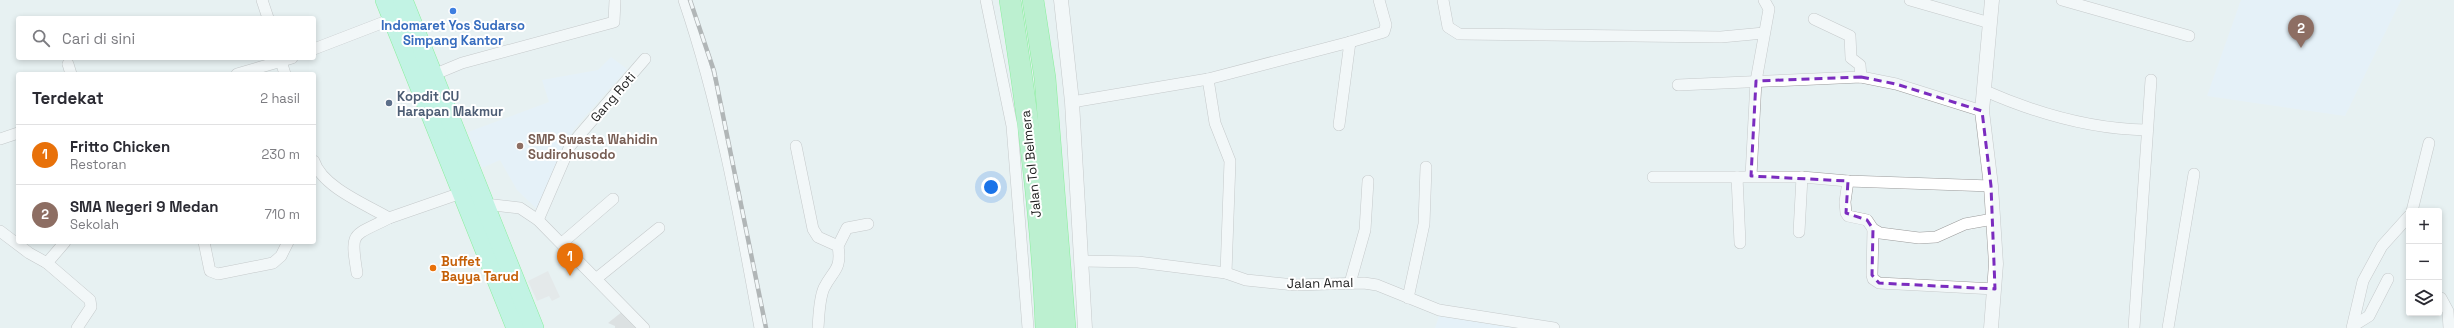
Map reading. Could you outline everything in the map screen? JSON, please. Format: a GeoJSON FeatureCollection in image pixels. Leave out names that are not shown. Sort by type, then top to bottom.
{"type":"FeatureCollection","features":[{"type":"Feature","properties":{"kind":"highway"},"geometry":{"type":"LineString","coordinates":[[385,0],[392,19],[425,78]]}},
{"type":"Feature","properties":{"kind":"highway"},"geometry":{"type":"LineString","coordinates":[[402,0],[425,78],[473,198],[534,328]]}},
{"type":"Feature","properties":{"kind":"highway","name":"Jalan Tol Belmera"},"geometry":{"type":"LineString","coordinates":[[1010,0],[1022,76],[1036,203],[1046,328]]}},
{"type":"Feature","properties":{"kind":"highway","name":"Jalan Tol Belmera"},"geometry":{"type":"LineString","coordinates":[[1033,0],[1045,78],[1066,328]]}},
{"type":"Feature","properties":{"kind":"highway"},"geometry":{"type":"LineString","coordinates":[[473,198],[516,328]]}},
{"type":"Feature","properties":{"kind":"street"},"geometry":{"type":"LineString","coordinates":[[262,0],[267,16]]}},
{"type":"Feature","properties":{"kind":"street"},"geometry":{"type":"LineString","coordinates":[[425,78],[462,64],[614,22],[614,0]]}},
{"type":"Feature","properties":{"kind":"street"},"geometry":{"type":"LineString","coordinates":[[684,0],[697,39],[732,183],[760,328]]}},
{"type":"Feature","properties":{"kind":"street"},"geometry":{"type":"LineString","coordinates":[[986,0],[1012,126],[1028,328]]}},
{"type":"Feature","properties":{"kind":"street"},"geometry":{"type":"LineString","coordinates":[[1061,0],[1072,102],[1085,328]]}},
{"type":"Feature","properties":{"kind":"street"},"geometry":{"type":"LineString","coordinates":[[1072,102],[1208,79],[1384,32],[1386,25],[1379,0]]}},
{"type":"Feature","properties":{"kind":"street"},"geometry":{"type":"LineString","coordinates":[[1443,0],[1448,28],[1459,34],[1721,37],[1764,33]]}},
{"type":"Feature","properties":{"kind":"street"},"geometry":{"type":"LineString","coordinates":[[1751,176],[1756,81],[1769,9],[1764,0]]}},
{"type":"Feature","properties":{"kind":"street"},"geometry":{"type":"LineString","coordinates":[[1910,0],[1990,23]]}},
{"type":"Feature","properties":{"kind":"street"},"geometry":{"type":"LineString","coordinates":[[1991,328],[1996,264],[1991,186],[1982,111],[1992,0]]}},
{"type":"Feature","properties":{"kind":"street"},"geometry":{"type":"LineString","coordinates":[[2062,0],[2091,4],[2189,36]]}},
{"type":"Feature","properties":{"kind":"street"},"geometry":{"type":"LineString","coordinates":[[316,48],[392,19]]}},
{"type":"Feature","properties":{"kind":"street"},"geometry":{"type":"LineString","coordinates":[[1814,19],[1850,36],[1851,58],[1860,65],[1860,78]]}},
{"type":"Feature","properties":{"kind":"street"},"geometry":{"type":"LineString","coordinates":[[1339,125],[1350,42]]}},
{"type":"Feature","properties":{"kind":"street","name":"Gang Roti"},"geometry":{"type":"LineString","coordinates":[[538,220],[570,146],[645,59]]}},
{"type":"Feature","properties":{"kind":"street"},"geometry":{"type":"LineString","coordinates":[[243,72],[281,60]]}},
{"type":"Feature","properties":{"kind":"street"},"geometry":{"type":"LineString","coordinates":[[284,60],[285,72]]}},
{"type":"Feature","properties":{"kind":"street"},"geometry":{"type":"LineString","coordinates":[[1678,85],[1860,78],[1896,84],[1982,111]]}},
{"type":"Feature","properties":{"kind":"street"},"geometry":{"type":"LineString","coordinates":[[1208,79],[1215,123],[1230,161],[1226,273]]}},
{"type":"Feature","properties":{"kind":"street"},"geometry":{"type":"LineString","coordinates":[[2134,328],[2146,130],[2151,80]]}},
{"type":"Feature","properties":{"kind":"street"},"geometry":{"type":"LineString","coordinates":[[1983,90],[2018,106],[2080,123],[2121,129],[2146,130]]}},
{"type":"Feature","properties":{"kind":"street"},"geometry":{"type":"LineString","coordinates":[[0,139],[16,134]]}},
{"type":"Feature","properties":{"kind":"street"},"geometry":{"type":"LineString","coordinates":[[2413,208],[2429,144]]}},
{"type":"Feature","properties":{"kind":"street"},"geometry":{"type":"LineString","coordinates":[[796,146],[813,229],[818,237],[838,246]]}},
{"type":"Feature","properties":{"kind":"street"},"geometry":{"type":"LineString","coordinates":[[316,167],[331,184],[389,218]]}},
{"type":"Feature","properties":{"kind":"street"},"geometry":{"type":"LineString","coordinates":[[1408,298],[1424,224],[1426,167]]}},
{"type":"Feature","properties":{"kind":"street"},"geometry":{"type":"LineString","coordinates":[[2168,328],[2194,174]]}},
{"type":"Feature","properties":{"kind":"street"},"geometry":{"type":"LineString","coordinates":[[1653,177],[1802,177],[1848,181],[1991,186]]}},
{"type":"Feature","properties":{"kind":"street"},"geometry":{"type":"LineString","coordinates":[[1737,177],[1740,243]]}},
{"type":"Feature","properties":{"kind":"street"},"geometry":{"type":"LineString","coordinates":[[1799,232],[1802,177]]}},
{"type":"Feature","properties":{"kind":"street"},"geometry":{"type":"LineString","coordinates":[[1350,283],[1365,230],[1368,180]]}},
{"type":"Feature","properties":{"kind":"street"},"geometry":{"type":"LineString","coordinates":[[1848,181],[1845,202],[1846,213],[1848,216],[1867,220],[1873,229],[1887,235],[1919,238],[1936,237],[1965,224],[1992,219]]}},
{"type":"Feature","properties":{"kind":"street"},"geometry":{"type":"LineString","coordinates":[[357,273],[352,246],[354,239],[360,233],[389,218],[473,198],[520,208],[538,220],[597,278],[644,328]]}},
{"type":"Feature","properties":{"kind":"street"},"geometry":{"type":"LineString","coordinates":[[562,243],[613,199]]}},
{"type":"Feature","properties":{"kind":"street"},"geometry":{"type":"LineString","coordinates":[[2352,327],[2363,281],[2382,246],[2406,219]]}},
{"type":"Feature","properties":{"kind":"street"},"geometry":{"type":"LineString","coordinates":[[818,328],[824,288],[837,270],[838,246],[847,228],[868,224]]}},
{"type":"Feature","properties":{"kind":"street"},"geometry":{"type":"LineString","coordinates":[[597,278],[660,228]]}},
{"type":"Feature","properties":{"kind":"street"},"geometry":{"type":"LineString","coordinates":[[1873,229],[1872,275],[1873,279],[1879,284],[1995,289]]}},
{"type":"Feature","properties":{"kind":"street"},"geometry":{"type":"LineString","coordinates":[[0,232],[16,244]]}},
{"type":"Feature","properties":{"kind":"street"},"geometry":{"type":"LineString","coordinates":[[17,244],[47,263],[90,300],[91,307],[77,328]]}},
{"type":"Feature","properties":{"kind":"street"},"geometry":{"type":"LineString","coordinates":[[47,263],[63,244]]}},
{"type":"Feature","properties":{"kind":"street"},"geometry":{"type":"LineString","coordinates":[[204,244],[207,266],[210,271],[218,274],[273,263],[281,256],[287,244]]}},
{"type":"Feature","properties":{"kind":"street","name":"Jalan Amal"},"geometry":{"type":"LineString","coordinates":[[1082,261],[1138,262],[1226,273],[1246,280],[1295,285],[1350,283],[1377,285],[1439,310],[1554,328]]}},
{"type":"Feature","properties":{"kind":"street"},"geometry":{"type":"LineString","coordinates":[[2352,327],[2369,316],[2388,279]]}},
{"type":"Feature","properties":{"kind":"street"},"geometry":{"type":"LineString","coordinates":[[2442,300],[2448,311],[2449,328]]}},
{"type":"Feature","properties":{"kind":"highlighted area"},"geometry":{"type":"Polygon","coordinates":[[[1861,77],[1896,84],[1982,111],[1991,186],[1995,289],[1879,283],[1872,275],[1873,229],[1867,220],[1846,213],[1848,181],[1751,176],[1756,81],[1861,77]]]}},
{"type":"Feature","properties":{"kind":"shaded area"},"geometry":{"type":"Polygon","coordinates":[[[2241,0],[2401,0],[2345,116],[2207,96],[2241,0]]]}},
{"type":"Feature","properties":{"kind":"shaded area","name":"SMP Swasta Wahidin Sudirohusodo"},"geometry":{"type":"Polygon","coordinates":[[[611,57],[627,69],[574,129],[538,210],[517,190],[500,160],[482,168],[468,132],[549,102],[542,80],[598,70],[611,57]]]}},
{"type":"Feature","properties":{"kind":"shaded area"},"geometry":{"type":"Polygon","coordinates":[[[548,271],[560,297],[552,301],[549,296],[537,301],[528,281],[548,271]]]}},
{"type":"Feature","properties":{"kind":"shaded area"},"geometry":{"type":"Polygon","coordinates":[[[623,311],[638,328],[615,328],[615,326],[608,323],[623,311]]]}},
{"type":"Feature","properties":{"kind":"shaded area"},"geometry":{"type":"Polygon","coordinates":[[[1439,316],[1513,328],[1435,328],[1439,316]]]}},
{"type":"Feature","properties":{"kind":"railway"},"geometry":{"type":"LineString","coordinates":[[690,0],[714,71],[766,328]]}},
{"type":"Feature","properties":{"kind":"place","name":"Indomaret Yos Sudarso Simpang Kantor"},"geometry":{"type":"Point","coordinates":[453,11]}},
{"type":"Feature","properties":{"kind":"place","name":"SMA Negeri 9 Medan"},"geometry":{"type":"Point","coordinates":[2301,48]}},
{"type":"Feature","properties":{"kind":"place","name":"Kopdit CU Harapan Makmur"},"geometry":{"type":"Point","coordinates":[389,103]}},
{"type":"Feature","properties":{"kind":"place","name":"SMP Swasta Wahidin Sudirohusodo"},"geometry":{"type":"Point","coordinates":[520,146]}},
{"type":"Feature","properties":{"kind":"place","name":"Buffet Bayya Tarud"},"geometry":{"type":"Point","coordinates":[433,268]}},
{"type":"Feature","properties":{"kind":"place","name":"Fritto Chicken"},"geometry":{"type":"Point","coordinates":[570,276]}}]}
